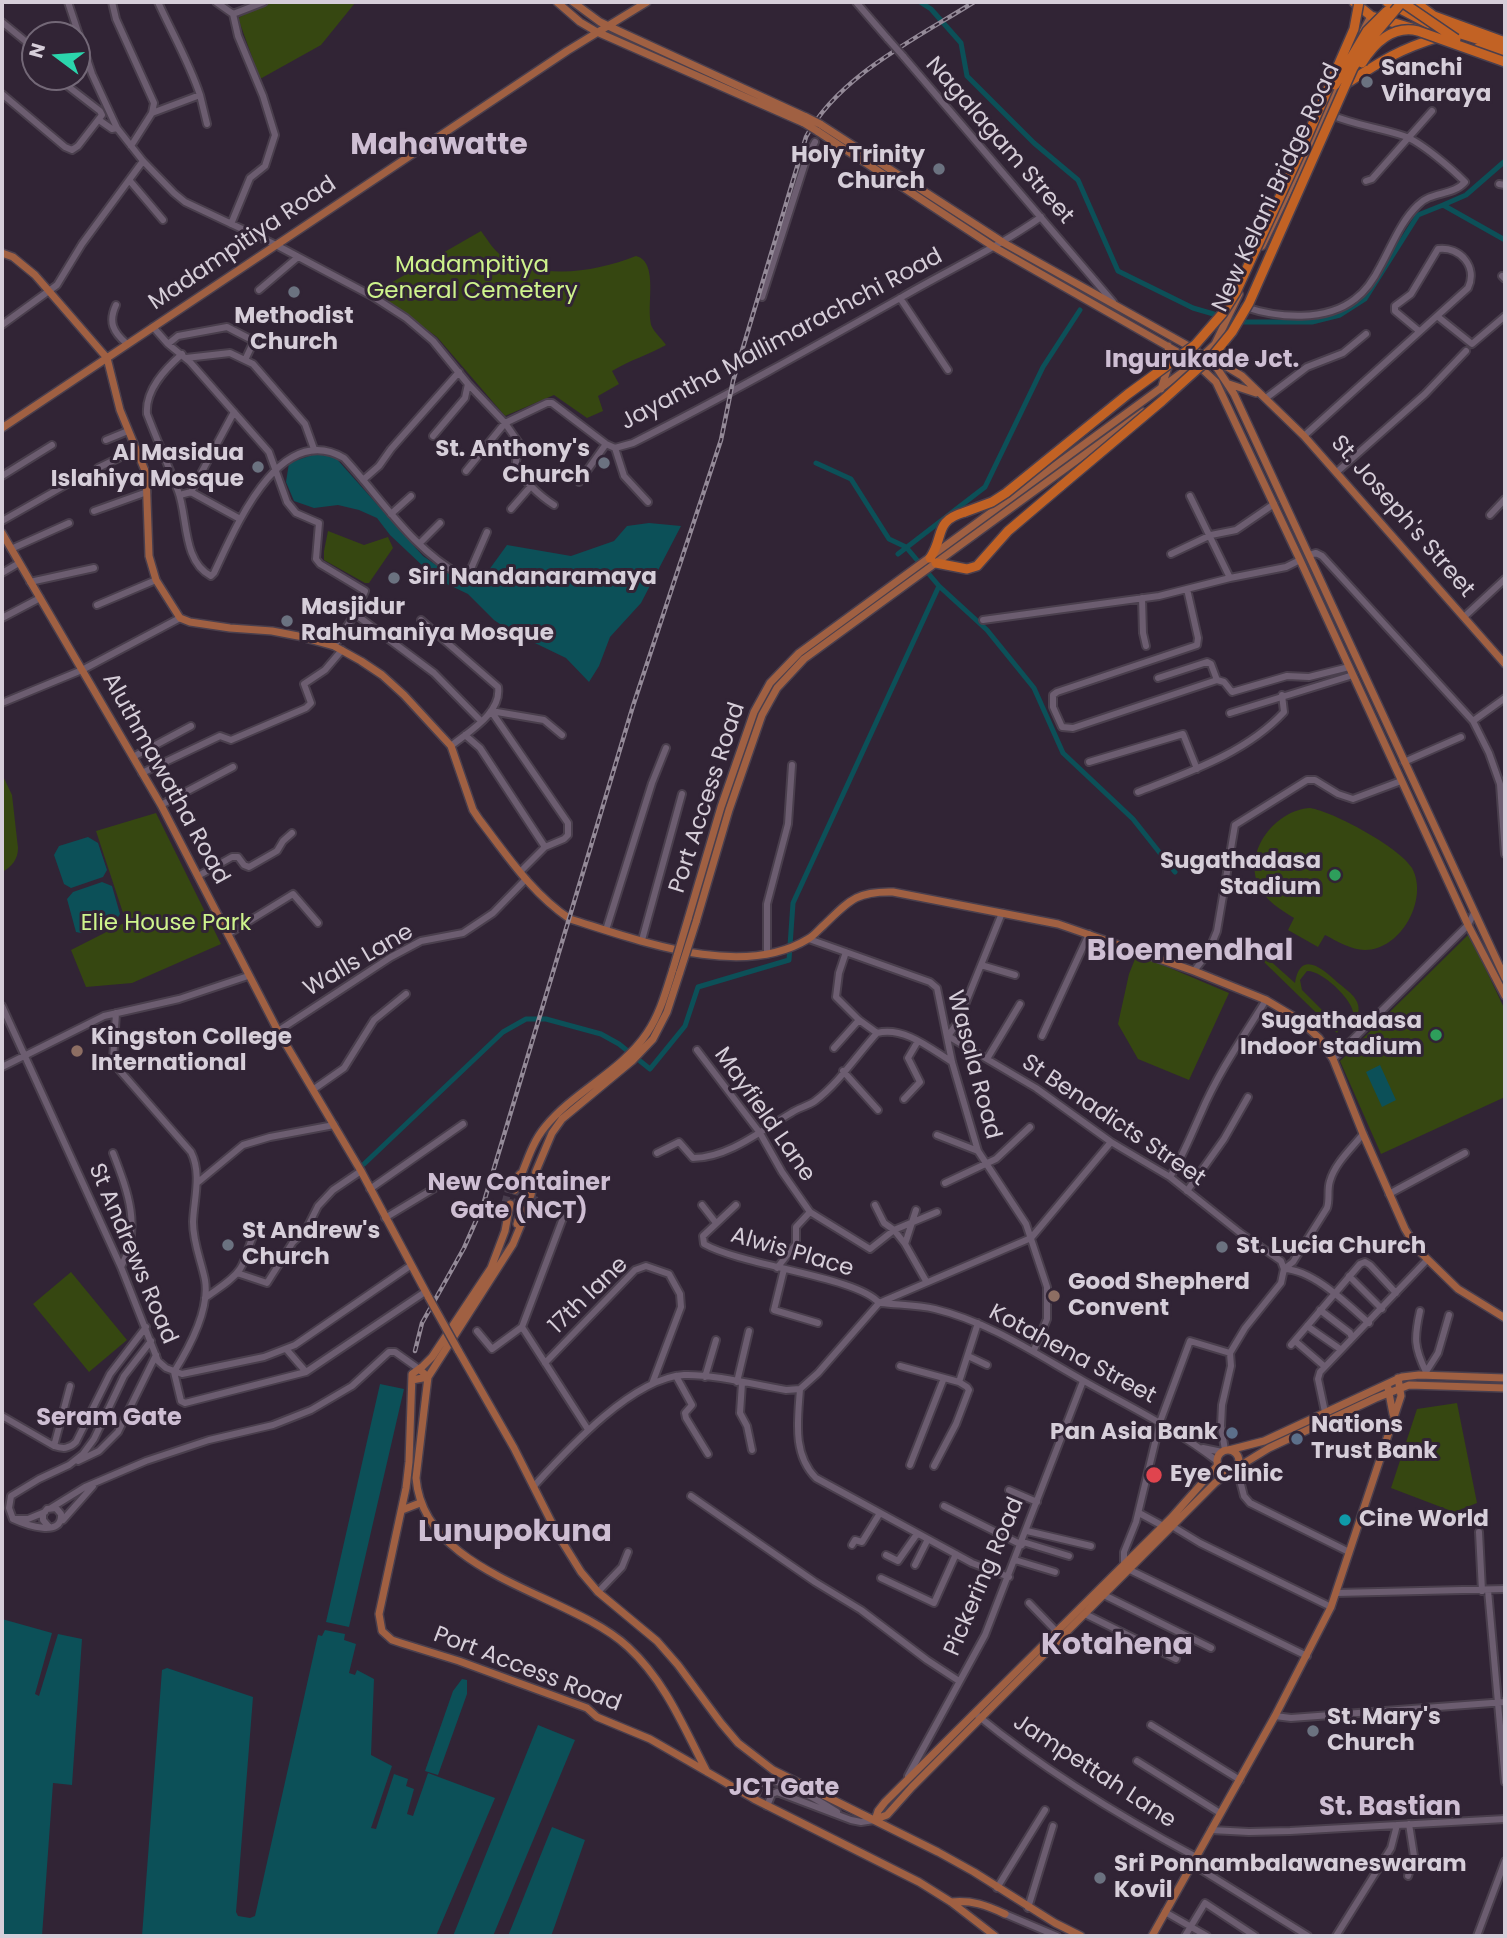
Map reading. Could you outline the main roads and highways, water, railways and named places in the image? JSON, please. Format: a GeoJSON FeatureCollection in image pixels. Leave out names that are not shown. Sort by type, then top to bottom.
{"type":"FeatureCollection","features":[{"type":"Feature","properties":{"kind":"highway","name":"New Kelani Bridge Road"},"geometry":{"type":"LineString","coordinates":[[1353,2],[1371,16]]}},
{"type":"Feature","properties":{"kind":"highway"},"geometry":{"type":"LineString","coordinates":[[1362,2],[1354,29],[1236,292],[1210,331],[1006,493],[992,502],[946,519],[939,531],[933,561],[972,568],[981,564],[1008,531],[1162,401],[1225,341],[1249,303],[1340,93],[1362,52],[1402,2],[1459,41],[1505,60]]}},
{"type":"Feature","properties":{"kind":"highway"},"geometry":{"type":"LineString","coordinates":[[1387,2],[1433,25],[1505,48]]}},
{"type":"Feature","properties":{"kind":"highway"},"geometry":{"type":"LineString","coordinates":[[1300,153],[1367,30],[1395,2]]}},
{"type":"Feature","properties":{"kind":"highway"},"geometry":{"type":"LineString","coordinates":[[1415,2],[1434,16],[1505,42]]}},
{"type":"Feature","properties":{"kind":"highway"},"geometry":{"type":"LineString","coordinates":[[1424,2],[1450,22]]}},
{"type":"Feature","properties":{"kind":"highway"},"geometry":{"type":"LineString","coordinates":[[1371,16],[1505,60]]}},
{"type":"Feature","properties":{"kind":"highway"},"geometry":{"type":"LineString","coordinates":[[1313,155],[1362,62],[1375,45],[1391,33],[1402,29],[1415,30],[1505,60]]}},
{"type":"Feature","properties":{"kind":"highway"},"geometry":{"type":"LineString","coordinates":[[1349,82],[1384,58],[1407,47],[1441,37]]}},
{"type":"Feature","properties":{"kind":"highway"},"geometry":{"type":"LineString","coordinates":[[939,537],[956,562],[972,568]]}},
{"type":"Feature","properties":{"kind":"main road"},"geometry":{"type":"LineString","coordinates":[[557,2],[580,22],[597,32],[805,120]]}},
{"type":"Feature","properties":{"kind":"main road"},"geometry":{"type":"LineString","coordinates":[[573,2],[607,26],[819,127],[936,202],[994,247],[1168,346],[1198,366],[1222,392],[1468,925],[1505,996]]}},
{"type":"Feature","properties":{"kind":"main road","name":"Madampitiya Road"},"geometry":{"type":"LineString","coordinates":[[2,428],[574,47],[646,2]]}},
{"type":"Feature","properties":{"kind":"main road","name":"New Kelani Bridge Road"},"geometry":{"type":"LineString","coordinates":[[1353,2],[1357,16],[1357,46]]}},
{"type":"Feature","properties":{"kind":"main road"},"geometry":{"type":"LineString","coordinates":[[1362,2],[1371,16],[1387,12],[1405,13]]}},
{"type":"Feature","properties":{"kind":"main road","name":"New Kelani Bridge Road"},"geometry":{"type":"LineString","coordinates":[[1210,361],[1215,344],[1371,16]]}},
{"type":"Feature","properties":{"kind":"main road","name":"New Kelani Bridge Road"},"geometry":{"type":"LineString","coordinates":[[1198,366],[1210,361],[1221,351],[1234,326],[1331,115],[1349,82],[1368,36],[1371,16]]}},
{"type":"Feature","properties":{"kind":"main road"},"geometry":{"type":"LineString","coordinates":[[620,18],[617,24],[621,32]]}},
{"type":"Feature","properties":{"kind":"main road"},"geometry":{"type":"LineString","coordinates":[[574,47],[583,33],[580,22]]}},
{"type":"Feature","properties":{"kind":"main road","name":"St. Joseph's Street"},"geometry":{"type":"LineString","coordinates":[[936,202],[1210,361],[1234,371],[1266,398],[1338,471],[1505,664]]}},
{"type":"Feature","properties":{"kind":"main road"},"geometry":{"type":"LineString","coordinates":[[2,253],[24,265],[107,358],[120,410],[146,473],[149,556],[156,580],[180,618],[230,628],[272,631],[338,648],[382,675],[451,746],[473,810],[520,872],[545,900],[570,919],[673,949],[703,954],[767,954],[805,940],[848,901],[878,891],[910,894],[1058,924],[1194,971],[1266,1000],[1298,1019],[1319,1038],[1333,1059],[1405,1229],[1427,1260],[1458,1289],[1505,1318]]}},
{"type":"Feature","properties":{"kind":"main road"},"geometry":{"type":"LineString","coordinates":[[1161,390],[1170,361],[1168,346]]}},
{"type":"Feature","properties":{"kind":"main road"},"geometry":{"type":"LineString","coordinates":[[1210,361],[1229,384],[1505,978]]}},
{"type":"Feature","properties":{"kind":"main road","name":"Port Access Road"},"geometry":{"type":"LineString","coordinates":[[947,551],[1161,390],[1198,366]]}},
{"type":"Feature","properties":{"kind":"main road","name":"Port Access Road"},"geometry":{"type":"LineString","coordinates":[[677,971],[641,1041],[619,1068],[562,1119],[544,1148],[536,1171],[523,1192],[514,1180],[526,1169],[534,1143],[544,1128],[572,1099],[619,1068],[643,1050],[664,1019],[692,921],[721,807],[747,730],[770,683],[799,653],[947,551],[1198,366]]}},
{"type":"Feature","properties":{"kind":"main road","name":"St. Joseph's Street"},"geometry":{"type":"LineString","coordinates":[[1229,384],[1244,387],[1266,398]]}},
{"type":"Feature","properties":{"kind":"main road","name":"Aluthmawatha Road"},"geometry":{"type":"LineString","coordinates":[[2,533],[160,805],[278,1031],[360,1171],[572,1560],[598,1592],[657,1641],[738,1743],[765,1765],[974,1872],[1028,1908],[1081,1936]]}},
{"type":"Feature","properties":{"kind":"main road"},"geometry":{"type":"LineString","coordinates":[[1300,560],[1309,555]]}},
{"type":"Feature","properties":{"kind":"main road","name":"Port Access Road"},"geometry":{"type":"LineString","coordinates":[[708,1773],[650,1739],[597,1717],[587,1708],[387,1637],[380,1627],[379,1614],[402,1510],[409,1462],[416,1373],[513,1244],[518,1207],[505,1231],[491,1268],[469,1303],[432,1357],[416,1373],[419,1467],[416,1478],[421,1503],[439,1530],[476,1563],[587,1619],[627,1645],[664,1689],[708,1773]]}},
{"type":"Feature","properties":{"kind":"main road"},"geometry":{"type":"LineString","coordinates":[[875,1819],[887,1815],[1057,1632],[1172,1526],[1214,1483],[1234,1469],[1269,1448],[1388,1388],[1398,1378],[1425,1374],[1505,1378]]}},
{"type":"Feature","properties":{"kind":"main road"},"geometry":{"type":"LineString","coordinates":[[1152,1936],[1275,1716],[1331,1607],[1401,1388],[1398,1378]]}},
{"type":"Feature","properties":{"kind":"main road"},"geometry":{"type":"LineString","coordinates":[[875,1819],[881,1806],[906,1781],[979,1716],[1104,1595],[1209,1477],[1225,1451],[1264,1441],[1325,1412],[1388,1388],[1418,1384],[1505,1388]]}},
{"type":"Feature","properties":{"kind":"main road"},"geometry":{"type":"LineString","coordinates":[[1388,1388],[1393,1415]]}},
{"type":"Feature","properties":{"kind":"main road"},"geometry":{"type":"LineString","coordinates":[[1225,1451],[1238,1456],[1234,1469]]}},
{"type":"Feature","properties":{"kind":"main road"},"geometry":{"type":"LineString","coordinates":[[1217,1463],[1222,1470],[1234,1469]]}},
{"type":"Feature","properties":{"kind":"main road"},"geometry":{"type":"LineString","coordinates":[[402,1510],[421,1503]]}},
{"type":"Feature","properties":{"kind":"main road"},"geometry":{"type":"LineString","coordinates":[[708,1773],[882,1861],[951,1902],[995,1936]]}},
{"type":"Feature","properties":{"kind":"main road"},"geometry":{"type":"LineString","coordinates":[[951,1902],[981,1903],[1005,1914]]}},
{"type":"Feature","properties":{"kind":"waterway"},"geometry":{"type":"LineString","coordinates":[[920,2],[931,9],[961,43],[967,76],[1034,143],[1078,180],[1118,271],[1193,308],[1241,322],[1312,322],[1340,315],[1365,299],[1418,215],[1443,205],[1505,240]]}},
{"type":"Feature","properties":{"kind":"waterway"},"geometry":{"type":"LineString","coordinates":[[1443,205],[1466,195],[1505,161]]}},
{"type":"Feature","properties":{"kind":"waterway"},"geometry":{"type":"LineString","coordinates":[[898,554],[985,487],[1043,367],[1080,310]]}},
{"type":"Feature","properties":{"kind":"waterway"},"geometry":{"type":"LineString","coordinates":[[816,463],[851,479],[889,539],[906,547],[939,586]]}},
{"type":"Feature","properties":{"kind":"waterway"},"geometry":{"type":"LineString","coordinates":[[364,1164],[503,1032],[526,1019],[546,1019],[601,1034],[619,1044],[650,1069],[685,1026],[698,987],[789,960],[793,903],[939,586],[987,630],[1034,688],[1063,753],[1133,819],[1175,872]]}},
{"type":"Feature","properties":{"kind":"tunnel"},"geometry":{"type":"LineString","coordinates":[[505,1203],[509,1188]]}},
{"type":"Feature","properties":{"kind":"tunnel"},"geometry":{"type":"LineString","coordinates":[[515,1206],[520,1191]]}},
{"type":"Feature","properties":{"kind":"tunnel"},"geometry":{"type":"LineString","coordinates":[[521,1208],[526,1193]]}},
{"type":"Feature","properties":{"kind":"tunnel"},"geometry":{"type":"LineString","coordinates":[[530,1211],[535,1196]]}},
{"type":"Feature","properties":{"kind":"railway"},"geometry":{"type":"LineString","coordinates":[[415,1351],[422,1323],[464,1248],[483,1205],[633,706],[721,440],[733,381],[806,137],[820,115],[858,77],[904,44],[974,2]]}},
{"type":"Feature","properties":{"kind":"place","name":"Sanchi Viharaya"},"geometry":{"type":"Point","coordinates":[1367,82]}},
{"type":"Feature","properties":{"kind":"place","name":"Holy Trinity Church"},"geometry":{"type":"Point","coordinates":[939,169]}},
{"type":"Feature","properties":{"kind":"place","name":"Methodist Church"},"geometry":{"type":"Point","coordinates":[294,292]}},
{"type":"Feature","properties":{"kind":"place","name":"St. Anthony's Church"},"geometry":{"type":"Point","coordinates":[604,463]}},
{"type":"Feature","properties":{"kind":"place","name":"Al Masidua Islahiya Mosque"},"geometry":{"type":"Point","coordinates":[258,467]}},
{"type":"Feature","properties":{"kind":"place","name":"Siri Nandanaramaya"},"geometry":{"type":"Point","coordinates":[394,578]}},
{"type":"Feature","properties":{"kind":"place","name":"Masjidur Rahumaniya Mosque"},"geometry":{"type":"Point","coordinates":[287,621]}},
{"type":"Feature","properties":{"kind":"place","name":"Sugathadasa Stadium"},"geometry":{"type":"Point","coordinates":[1335,875]}},
{"type":"Feature","properties":{"kind":"place","name":"Sugathadasa Indoor stadium"},"geometry":{"type":"Point","coordinates":[1436,1035]}},
{"type":"Feature","properties":{"kind":"place","name":"Kingston College International"},"geometry":{"type":"Point","coordinates":[77,1051]}},
{"type":"Feature","properties":{"kind":"place","name":"St Andrew's Church"},"geometry":{"type":"Point","coordinates":[228,1245]}},
{"type":"Feature","properties":{"kind":"place","name":"St. Lucia Church"},"geometry":{"type":"Point","coordinates":[1222,1247]}},
{"type":"Feature","properties":{"kind":"place","name":"Good Shepherd Convent"},"geometry":{"type":"Point","coordinates":[1054,1296]}},
{"type":"Feature","properties":{"kind":"place","name":"Pan Asia Bank"},"geometry":{"type":"Point","coordinates":[1232,1433]}},
{"type":"Feature","properties":{"kind":"place","name":"Nations Trust Bank"},"geometry":{"type":"Point","coordinates":[1297,1439]}},
{"type":"Feature","properties":{"kind":"place","name":"Eye Clinic"},"geometry":{"type":"Point","coordinates":[1154,1475]}},
{"type":"Feature","properties":{"kind":"place","name":"Cine World"},"geometry":{"type":"Point","coordinates":[1345,1520]}},
{"type":"Feature","properties":{"kind":"place","name":"St. Mary's Church"},"geometry":{"type":"Point","coordinates":[1313,1731]}},
{"type":"Feature","properties":{"kind":"place","name":"Sri Ponnambalawaneswaram Kovil"},"geometry":{"type":"Point","coordinates":[1100,1878]}},
{"type":"Feature","properties":{"kind":"district","name":"Mahawatte"},"geometry":{"type":"Point","coordinates":[439,146]}},
{"type":"Feature","properties":{"kind":"district","name":"Ingurukade Jct."},"geometry":{"type":"Point","coordinates":[1202,361]}},
{"type":"Feature","properties":{"kind":"district","name":"Bloemendhal"},"geometry":{"type":"Point","coordinates":[1190,952]}},
{"type":"Feature","properties":{"kind":"district","name":"New Container Gate (NCT)"},"geometry":{"type":"Point","coordinates":[519,1198]}},
{"type":"Feature","properties":{"kind":"district","name":"Seram Gate"},"geometry":{"type":"Point","coordinates":[109,1419]}},
{"type":"Feature","properties":{"kind":"district","name":"Lunupokuna"},"geometry":{"type":"Point","coordinates":[515,1533]}},
{"type":"Feature","properties":{"kind":"district","name":"Kotahena"},"geometry":{"type":"Point","coordinates":[1117,1646]}},
{"type":"Feature","properties":{"kind":"district","name":"JCT Gate"},"geometry":{"type":"Point","coordinates":[784,1789]}},
{"type":"Feature","properties":{"kind":"district","name":"St. Bastian"},"geometry":{"type":"Point","coordinates":[1390,1808]}},
{"type":"Feature","properties":{"kind":"park label","name":"Madampitiya General Cemetery"},"geometry":{"type":"Point","coordinates":[472,279]}},
{"type":"Feature","properties":{"kind":"park label","name":"Elie House Park"},"geometry":{"type":"Point","coordinates":[166,924]}}]}
